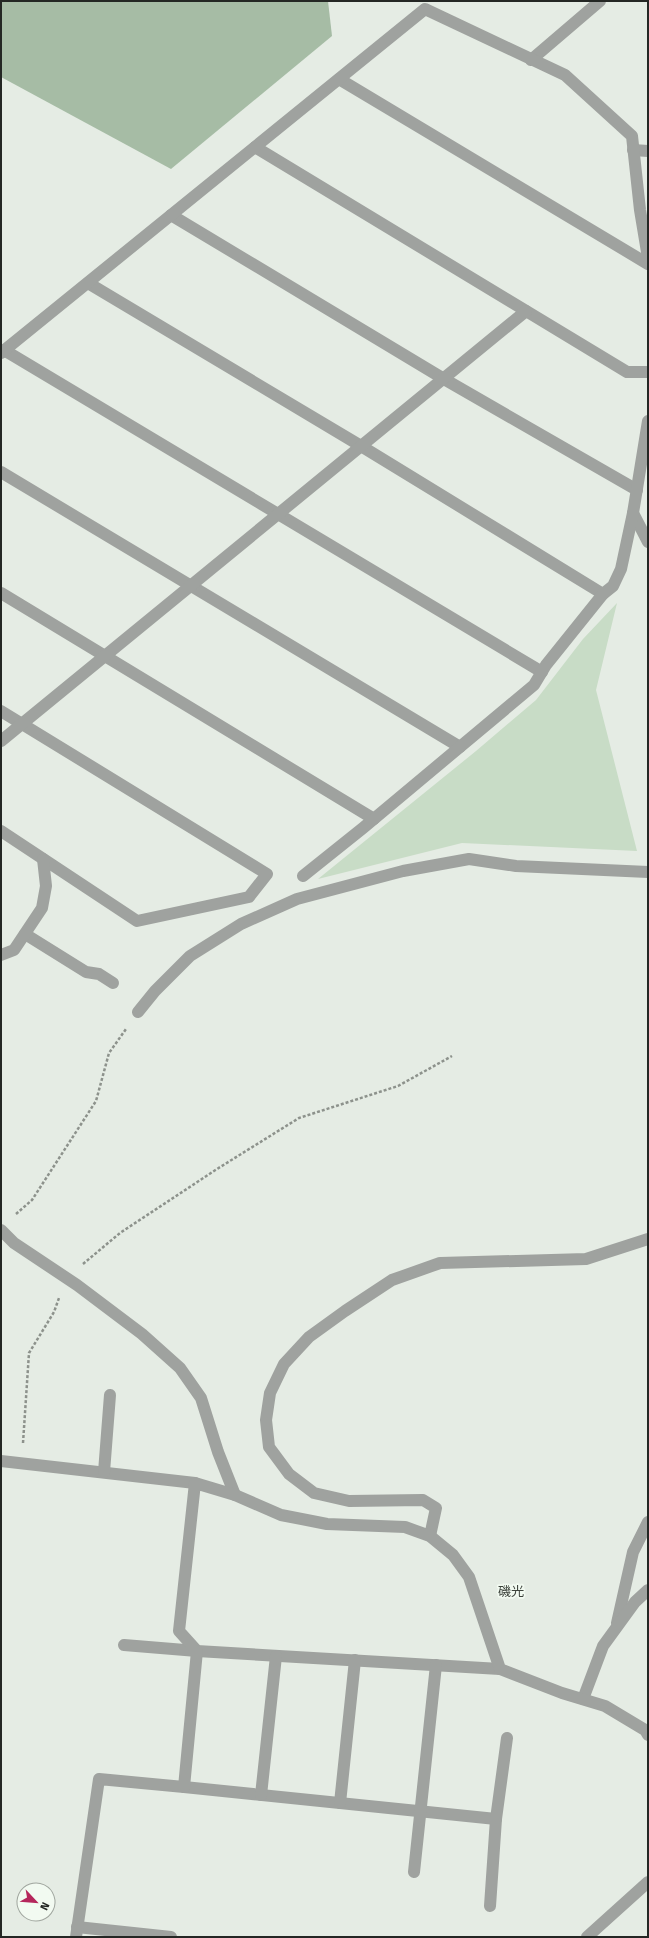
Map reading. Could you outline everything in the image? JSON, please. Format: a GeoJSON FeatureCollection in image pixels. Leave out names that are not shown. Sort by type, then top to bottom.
{"type":"FeatureCollection","features":[{"type":"Feature","properties":{"kind":"street"},"geometry":{"type":"LineString","coordinates":[[531,60],[600,1]]}},
{"type":"Feature","properties":{"kind":"street"},"geometry":{"type":"LineString","coordinates":[[542,672],[3,352],[425,9],[565,75],[632,136],[640,210],[648,258]]}},
{"type":"Feature","properties":{"kind":"street"},"geometry":{"type":"LineString","coordinates":[[339,79],[648,264]]}},
{"type":"Feature","properties":{"kind":"street"},"geometry":{"type":"LineString","coordinates":[[255,147],[627,372],[648,372]]}},
{"type":"Feature","properties":{"kind":"street"},"geometry":{"type":"LineString","coordinates":[[633,150],[648,151]]}},
{"type":"Feature","properties":{"kind":"street"},"geometry":{"type":"LineString","coordinates":[[171,215],[444,379],[637,490]]}},
{"type":"Feature","properties":{"kind":"street"},"geometry":{"type":"LineString","coordinates":[[88,283],[361,446],[603,594]]}},
{"type":"Feature","properties":{"kind":"street"},"geometry":{"type":"LineString","coordinates":[[1,741],[526,311]]}},
{"type":"Feature","properties":{"kind":"street"},"geometry":{"type":"LineString","coordinates":[[303,876],[374,819],[534,685],[542,672],[603,594],[613,586],[621,569],[633,513],[648,421]]}},
{"type":"Feature","properties":{"kind":"street"},"geometry":{"type":"LineString","coordinates":[[1,472],[192,585],[460,747]]}},
{"type":"Feature","properties":{"kind":"street"},"geometry":{"type":"LineString","coordinates":[[633,513],[648,542]]}},
{"type":"Feature","properties":{"kind":"street"},"geometry":{"type":"LineString","coordinates":[[1,593],[374,819]]}},
{"type":"Feature","properties":{"kind":"street"},"geometry":{"type":"LineString","coordinates":[[1,711],[267,874],[249,897],[137,921],[1,831]]}},
{"type":"Feature","properties":{"kind":"street"},"geometry":{"type":"LineString","coordinates":[[1,956],[14,950],[42,908],[46,886],[43,859]]}},
{"type":"Feature","properties":{"kind":"street"},"geometry":{"type":"LineString","coordinates":[[138,1012],[155,990],[190,956],[241,924],[304,897],[403,871],[469,859],[516,866],[648,872]]}},
{"type":"Feature","properties":{"kind":"street"},"geometry":{"type":"LineString","coordinates":[[25,934],[86,972],[99,974],[113,983]]}},
{"type":"Feature","properties":{"kind":"street"},"geometry":{"type":"LineString","coordinates":[[1,1230],[14,1243],[66,1278],[142,1334],[180,1368],[201,1398],[218,1452],[235,1495]]}},
{"type":"Feature","properties":{"kind":"street"},"geometry":{"type":"LineString","coordinates":[[430,1536],[436,1508],[423,1500],[349,1501],[314,1493],[289,1474],[269,1447],[266,1420],[270,1393],[284,1364],[310,1337],[345,1311],[392,1280],[440,1263],[586,1259],[648,1239]]}},
{"type":"Feature","properties":{"kind":"street"},"geometry":{"type":"LineString","coordinates":[[104,1472],[110,1395]]}},
{"type":"Feature","properties":{"kind":"street"},"geometry":{"type":"LineString","coordinates":[[1,1461],[195,1482],[235,1495],[281,1515],[327,1524],[405,1527],[430,1536],[453,1555],[469,1577],[500,1669]]}},
{"type":"Feature","properties":{"kind":"street"},"geometry":{"type":"LineString","coordinates":[[184,1787],[197,1652],[179,1631],[195,1482]]}},
{"type":"Feature","properties":{"kind":"street"},"geometry":{"type":"LineString","coordinates":[[615,1630],[633,1552],[648,1522]]}},
{"type":"Feature","properties":{"kind":"street"},"geometry":{"type":"LineString","coordinates":[[583,1699],[603,1646],[635,1602],[648,1590]]}},
{"type":"Feature","properties":{"kind":"street"},"geometry":{"type":"LineString","coordinates":[[124,1645],[197,1652],[500,1669],[605,1706],[645,1730],[648,1735]]}},
{"type":"Feature","properties":{"kind":"street"},"geometry":{"type":"LineString","coordinates":[[261,1795],[276,1656]]}},
{"type":"Feature","properties":{"kind":"street"},"geometry":{"type":"LineString","coordinates":[[340,1803],[355,1660]]}},
{"type":"Feature","properties":{"kind":"street"},"geometry":{"type":"LineString","coordinates":[[414,1872],[422,1811],[436,1665]]}},
{"type":"Feature","properties":{"kind":"street"},"geometry":{"type":"LineString","coordinates":[[490,1906],[496,1819],[507,1738]]}},
{"type":"Feature","properties":{"kind":"street"},"geometry":{"type":"LineString","coordinates":[[170,1937],[76,1932],[99,1779],[496,1819]]}},
{"type":"Feature","properties":{"kind":"street"},"geometry":{"type":"LineString","coordinates":[[587,1937],[648,1882]]}},
{"type":"Feature","properties":{"kind":"path"},"geometry":{"type":"LineString","coordinates":[[11,1218],[32,1200],[96,1101],[109,1053],[138,1012]]}},
{"type":"Feature","properties":{"kind":"path"},"geometry":{"type":"LineString","coordinates":[[22,1463],[29,1353],[54,1312],[66,1278],[120,1233],[216,1169],[299,1118],[398,1086],[452,1056]]}},
{"type":"Feature","properties":{"kind":"green space"},"geometry":{"type":"Polygon","coordinates":[[[1,1],[328,1],[332,36],[171,169],[1,77],[1,1]]]}},
{"type":"Feature","properties":{"kind":"green space"},"geometry":{"type":"Polygon","coordinates":[[[617,603],[596,690],[637,851],[462,843],[318,879],[476,751],[536,700],[583,639],[617,603]]]}},
{"type":"Feature","properties":{"kind":"district","name":"磯光"},"geometry":{"type":"Point","coordinates":[511,1591]}}]}
